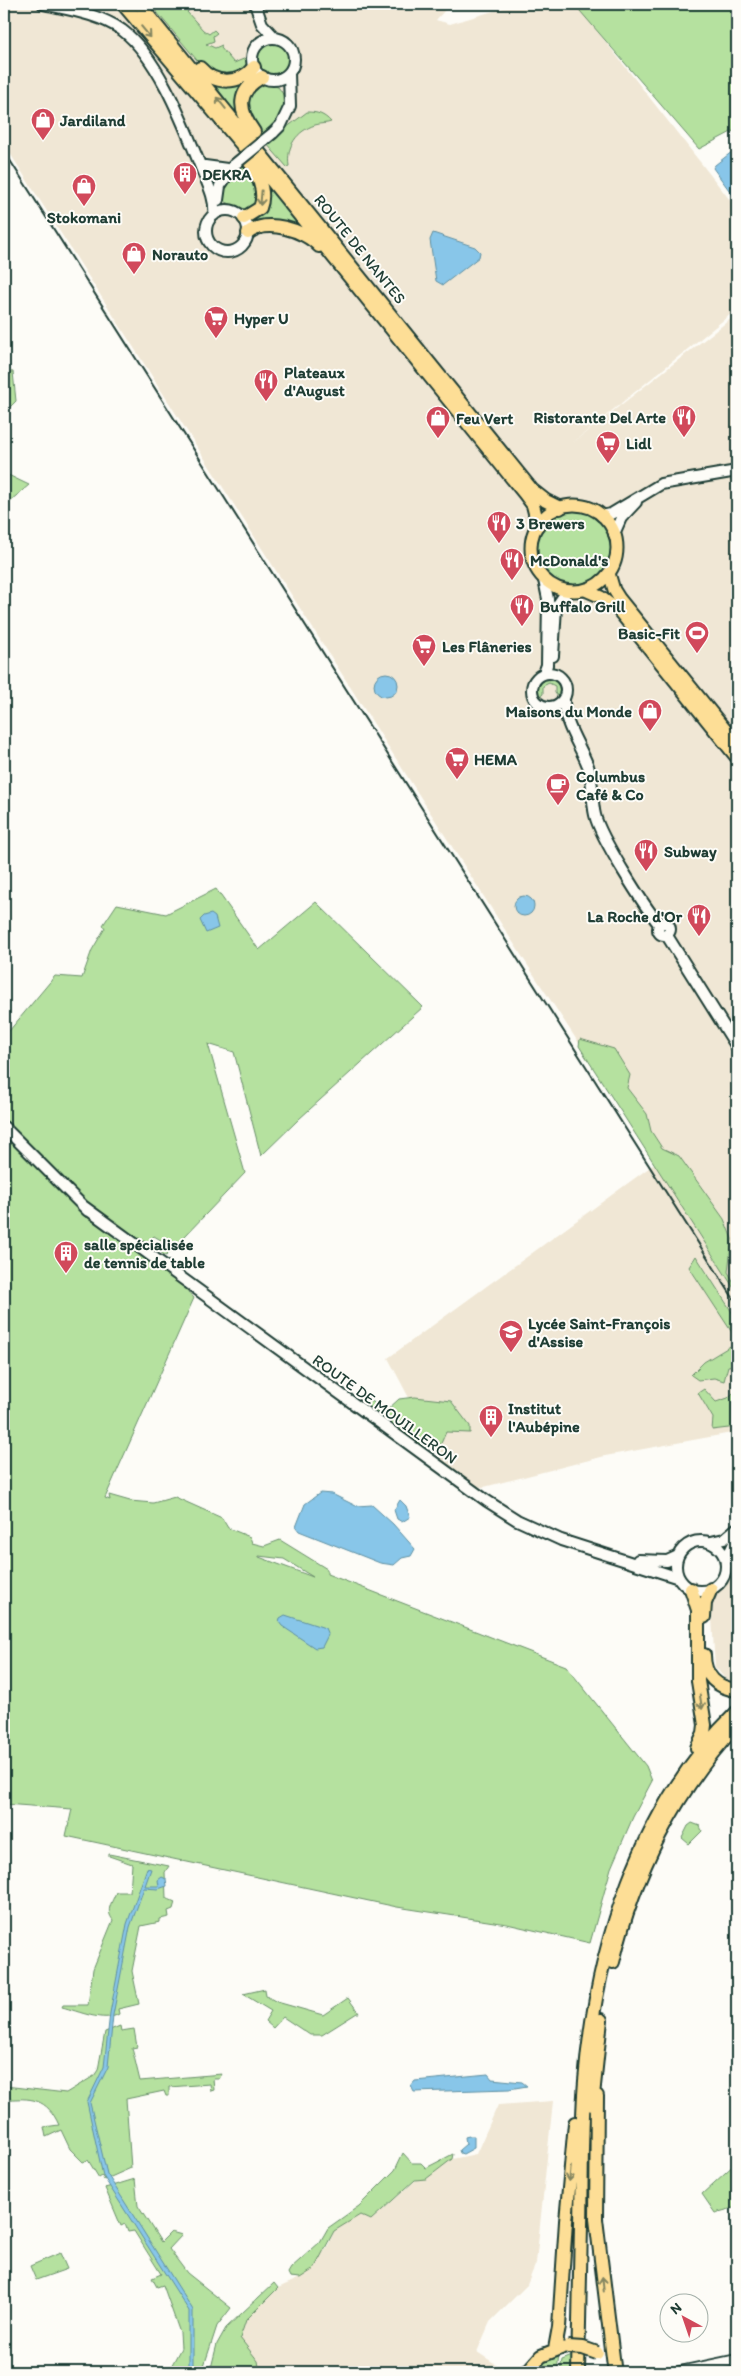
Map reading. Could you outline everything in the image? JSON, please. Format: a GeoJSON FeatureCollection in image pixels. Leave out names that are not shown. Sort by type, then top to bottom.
{"type":"FeatureCollection","features":[{"type":"Feature","properties":{"kind":"highway","name":"ROUTE DE NANTES"},"geometry":{"type":"LineString","coordinates":[[122,4],[239,140],[529,500],[535,511],[538,525]]}},
{"type":"Feature","properties":{"kind":"highway","name":"ROUTE DE NANTES"},"geometry":{"type":"LineString","coordinates":[[139,4],[172,42],[532,490],[546,501],[560,508]]}},
{"type":"Feature","properties":{"kind":"highway"},"geometry":{"type":"LineString","coordinates":[[172,42],[182,47],[207,75],[220,80],[242,78],[258,72]]}},
{"type":"Feature","properties":{"kind":"highway"},"geometry":{"type":"LineString","coordinates":[[258,72],[244,94],[243,113],[246,121],[328,225],[335,244]]}},
{"type":"Feature","properties":{"kind":"highway"},"geometry":{"type":"LineString","coordinates":[[239,140],[240,149],[251,165],[263,195],[260,208],[244,218]]}},
{"type":"Feature","properties":{"kind":"highway"},"geometry":{"type":"LineString","coordinates":[[248,233],[258,227],[267,226],[303,234],[314,241],[334,264],[347,273]]}},
{"type":"Feature","properties":{"kind":"highway"},"geometry":{"type":"LineString","coordinates":[[688,1768],[691,1757],[700,1744],[705,1725],[698,1681],[698,1610],[691,1589]]}},
{"type":"Feature","properties":{"kind":"highway"},"geometry":{"type":"LineString","coordinates":[[711,1589],[704,1609],[705,1667],[708,1674],[720,1686],[737,1690]]}},
{"type":"Feature","properties":{"kind":"highway"},"geometry":{"type":"LineString","coordinates":[[578,2372],[583,2107],[607,1948],[625,1893],[659,1814],[688,1768],[713,1737],[737,1712]]}},
{"type":"Feature","properties":{"kind":"highway"},"geometry":{"type":"LineString","coordinates":[[587,2372],[592,2096],[599,2006],[623,1927],[660,1835],[682,1793],[698,1768],[737,1725]]}},
{"type":"Feature","properties":{"kind":"highway"},"geometry":{"type":"LineString","coordinates":[[555,2349],[559,2327],[577,2102],[587,2025],[599,2006]]}},
{"type":"Feature","properties":{"kind":"highway"},"geometry":{"type":"LineString","coordinates":[[599,2006],[604,2027],[597,2075],[596,2219],[616,2369]]}},
{"type":"Feature","properties":{"kind":"highway"},"geometry":{"type":"LineString","coordinates":[[527,2372],[542,2356],[555,2349],[568,2347],[582,2348],[597,2353],[616,2369]]}},
{"type":"Feature","properties":{"kind":"main road"},"geometry":{"type":"LineString","coordinates":[[582,506],[602,516],[614,534],[617,547],[615,561],[609,573],[598,584],[585,590],[567,591],[555,587],[544,580],[532,560],[531,548],[538,525],[547,514],[560,508],[582,506]]}},
{"type":"Feature","properties":{"kind":"main road"},"geometry":{"type":"LineString","coordinates":[[609,573],[614,590],[619,598],[737,744]]}},
{"type":"Feature","properties":{"kind":"main road"},"geometry":{"type":"LineString","coordinates":[[585,590],[601,597],[618,610],[737,758]]}},
{"type":"Feature","properties":{"kind":"street"},"geometry":{"type":"LineString","coordinates":[[43,4],[110,23],[135,42],[146,56],[174,103],[214,192],[227,210]]}},
{"type":"Feature","properties":{"kind":"street"},"geometry":{"type":"LineString","coordinates":[[255,4],[262,24],[261,42],[253,53],[258,72],[281,84],[290,99]]}},
{"type":"Feature","properties":{"kind":"street"},"geometry":{"type":"LineString","coordinates":[[262,24],[275,38],[286,42],[293,52],[294,66],[289,73],[275,80]]}},
{"type":"Feature","properties":{"kind":"street"},"geometry":{"type":"LineString","coordinates":[[261,42],[275,38]]}},
{"type":"Feature","properties":{"kind":"street"},"geometry":{"type":"LineString","coordinates":[[214,192],[231,167],[272,132],[287,116],[290,99],[289,73]]}},
{"type":"Feature","properties":{"kind":"street"},"geometry":{"type":"LineString","coordinates":[[195,151],[206,166],[214,192],[214,215],[207,226],[210,243],[218,250],[225,252],[238,249],[247,239],[248,233],[244,218],[238,213],[227,210],[214,215]]}},
{"type":"Feature","properties":{"kind":"street"},"geometry":{"type":"LineString","coordinates":[[206,166],[231,167]]}},
{"type":"Feature","properties":{"kind":"street"},"geometry":{"type":"LineString","coordinates":[[214,192],[220,186],[231,167]]}},
{"type":"Feature","properties":{"kind":"street"},"geometry":{"type":"LineString","coordinates":[[602,516],[611,514],[644,493],[668,482],[737,472]]}},
{"type":"Feature","properties":{"kind":"street"},"geometry":{"type":"LineString","coordinates":[[614,534],[621,518],[644,493]]}},
{"type":"Feature","properties":{"kind":"street"},"geometry":{"type":"LineString","coordinates":[[544,580],[548,598],[547,666],[544,673]]}},
{"type":"Feature","properties":{"kind":"street"},"geometry":{"type":"LineString","coordinates":[[566,719],[564,698],[566,685],[556,674],[553,663],[556,607],[567,591]]}},
{"type":"Feature","properties":{"kind":"street"},"geometry":{"type":"LineString","coordinates":[[556,674],[544,673],[538,676],[532,684],[533,696],[544,706],[554,706],[564,698]]}},
{"type":"Feature","properties":{"kind":"street"},"geometry":{"type":"LineString","coordinates":[[554,706],[566,719],[588,767],[594,785],[593,807],[598,823],[618,860],[659,924],[659,932],[666,934],[737,1047]]}},
{"type":"Feature","properties":{"kind":"street","name":"ROUTE DE MOUILLERON"},"geometry":{"type":"LineString","coordinates":[[4,1127],[83,1206],[145,1257],[237,1318],[464,1486],[517,1520],[561,1540],[610,1555]]}},
{"type":"Feature","properties":{"kind":"street"},"geometry":{"type":"LineString","coordinates":[[711,1542],[724,1539],[737,1528]]}},
{"type":"Feature","properties":{"kind":"street"},"geometry":{"type":"LineString","coordinates":[[610,1555],[679,1578],[691,1589],[698,1591],[711,1589],[723,1579],[726,1572],[726,1560],[737,1537]]}},
{"type":"Feature","properties":{"kind":"street"},"geometry":{"type":"LineString","coordinates":[[610,1555],[652,1562],[667,1562],[678,1556],[691,1543],[702,1540],[718,1546],[726,1560]]}},
{"type":"Feature","properties":{"kind":"street"},"geometry":{"type":"LineString","coordinates":[[678,1556],[676,1571],[679,1578]]}},
{"type":"Feature","properties":{"kind":"street"},"geometry":{"type":"LineString","coordinates":[[681,2372],[737,2360]]}},
{"type":"Feature","properties":{"kind":"shaded area"},"geometry":{"type":"Polygon","coordinates":[[[4,4],[445,4],[445,10],[436,20],[450,24],[517,4],[576,4],[737,209],[737,309],[571,444],[737,314],[737,1432],[605,1456],[484,1487],[455,1485],[388,1358],[657,1162],[532,972],[4,144],[4,4]]]}},
{"type":"Feature","properties":{"kind":"shaded area"},"geometry":{"type":"Polygon","coordinates":[[[737,1558],[737,1692],[715,1667],[711,1602],[737,1558]]]}},
{"type":"Feature","properties":{"kind":"shaded area"},"geometry":{"type":"Polygon","coordinates":[[[553,2101],[536,2263],[527,2285],[490,2322],[477,2352],[508,2372],[258,2371],[240,2338],[246,2320],[278,2288],[300,2278],[327,2248],[334,2231],[360,2215],[371,2220],[416,2180],[426,2179],[452,2159],[476,2154],[498,2105],[553,2101]]]}},
{"type":"Feature","properties":{"kind":"green space"},"geometry":{"type":"Polygon","coordinates":[[[150,4],[189,4],[192,8],[187,12],[203,30],[209,34],[214,30],[217,33],[213,36],[214,41],[206,44],[215,48],[222,45],[221,48],[234,63],[246,58],[247,65],[238,75],[218,78],[201,65],[150,4]]]}},
{"type":"Feature","properties":{"kind":"green space"},"geometry":{"type":"Polygon","coordinates":[[[574,4],[737,4],[737,129],[699,149],[574,4]]]}},
{"type":"Feature","properties":{"kind":"green space"},"geometry":{"type":"Polygon","coordinates":[[[275,43],[282,44],[287,48],[291,53],[291,67],[287,72],[282,76],[275,77],[268,76],[263,72],[259,67],[258,60],[259,53],[263,48],[268,44],[275,43]]]}},
{"type":"Feature","properties":{"kind":"green space"},"geometry":{"type":"Polygon","coordinates":[[[246,78],[244,89],[252,133],[210,79],[246,78]]]}},
{"type":"Feature","properties":{"kind":"green space"},"geometry":{"type":"Polygon","coordinates":[[[263,83],[278,87],[285,101],[277,120],[260,137],[247,116],[247,93],[263,83]]]}},
{"type":"Feature","properties":{"kind":"green space"},"geometry":{"type":"Polygon","coordinates":[[[307,112],[320,114],[331,122],[315,125],[298,135],[291,146],[289,166],[287,167],[266,143],[307,112]]]}},
{"type":"Feature","properties":{"kind":"green space"},"geometry":{"type":"Polygon","coordinates":[[[246,161],[261,198],[247,212],[222,200],[226,183],[246,161]]]}},
{"type":"Feature","properties":{"kind":"green space"},"geometry":{"type":"Polygon","coordinates":[[[267,181],[306,230],[253,225],[251,220],[266,192],[267,181]]]}},
{"type":"Feature","properties":{"kind":"green space"},"geometry":{"type":"Polygon","coordinates":[[[4,371],[13,372],[16,401],[10,407],[4,427],[4,371]]]}},
{"type":"Feature","properties":{"kind":"green space"},"geometry":{"type":"Polygon","coordinates":[[[4,473],[29,485],[4,506],[4,473]]]}},
{"type":"Feature","properties":{"kind":"green space"},"geometry":{"type":"Polygon","coordinates":[[[574,510],[588,513],[601,521],[609,534],[612,548],[609,562],[601,575],[588,583],[574,586],[560,583],[547,575],[539,562],[536,548],[539,534],[547,521],[560,513],[574,510]]]}},
{"type":"Feature","properties":{"kind":"green space"},"geometry":{"type":"Polygon","coordinates":[[[550,677],[560,683],[562,689],[559,698],[555,693],[555,686],[549,683],[543,686],[543,694],[538,698],[536,687],[542,679],[550,677]]]}},
{"type":"Feature","properties":{"kind":"green space"},"geometry":{"type":"Polygon","coordinates":[[[216,889],[259,950],[316,902],[423,1007],[299,1119],[261,1156],[234,1052],[208,1044],[245,1173],[166,1256],[161,1253],[164,1242],[154,1236],[147,1243],[143,1241],[194,1298],[105,1498],[110,1500],[109,1495],[130,1501],[153,1503],[175,1497],[222,1518],[228,1528],[250,1537],[252,1543],[264,1546],[280,1540],[327,1569],[327,1574],[566,1666],[646,1766],[652,1781],[633,1817],[611,1868],[590,1943],[507,1924],[397,1907],[66,1836],[72,1809],[4,1804],[4,1037],[55,976],[82,978],[92,950],[105,928],[103,925],[117,904],[166,914],[216,889]],[[259,1556],[313,1577],[284,1559],[259,1556]]]}},
{"type":"Feature","properties":{"kind":"green space"},"geometry":{"type":"Polygon","coordinates":[[[580,1039],[614,1049],[630,1075],[627,1088],[647,1114],[651,1131],[662,1148],[679,1156],[724,1219],[732,1239],[728,1272],[737,1288],[737,1293],[579,1046],[580,1039]]]}},
{"type":"Feature","properties":{"kind":"green space"},"geometry":{"type":"Polygon","coordinates":[[[696,1256],[737,1320],[737,1365],[728,1366],[724,1381],[714,1378],[698,1380],[691,1375],[704,1362],[732,1345],[733,1334],[689,1267],[696,1256]]]}},
{"type":"Feature","properties":{"kind":"green space"},"geometry":{"type":"Polygon","coordinates":[[[704,1389],[716,1402],[728,1398],[737,1389],[737,1427],[712,1430],[713,1418],[698,1393],[704,1389]]]}},
{"type":"Feature","properties":{"kind":"green space"},"geometry":{"type":"Polygon","coordinates":[[[364,1397],[387,1410],[399,1399],[415,1397],[451,1401],[470,1426],[470,1433],[446,1432],[439,1448],[419,1444],[359,1400],[364,1397]]]}},
{"type":"Feature","properties":{"kind":"green space"},"geometry":{"type":"Polygon","coordinates":[[[692,1823],[700,1826],[702,1831],[689,1844],[682,1838],[688,1826],[692,1823]]]}},
{"type":"Feature","properties":{"kind":"green space"},"geometry":{"type":"Polygon","coordinates":[[[109,1854],[169,1866],[165,1872],[166,1898],[175,1902],[173,1909],[168,1911],[169,1917],[160,1919],[160,1922],[141,1926],[132,1971],[139,2004],[118,2009],[119,2014],[113,2016],[99,2017],[62,2007],[63,2005],[88,2005],[93,1969],[113,1920],[109,1910],[111,1903],[116,1892],[130,1892],[132,1864],[109,1856],[109,1854]]]}},
{"type":"Feature","properties":{"kind":"green space"},"geometry":{"type":"Polygon","coordinates":[[[265,1989],[266,1996],[277,2002],[323,2015],[348,1998],[359,2013],[322,2035],[310,2035],[283,2017],[273,2028],[265,2021],[271,2011],[243,1994],[265,1989]]]}},
{"type":"Feature","properties":{"kind":"green space"},"geometry":{"type":"Polygon","coordinates":[[[120,2026],[121,2031],[134,2029],[137,2047],[132,2048],[140,2081],[222,2074],[219,2079],[213,2079],[214,2090],[211,2091],[210,2084],[169,2087],[169,2096],[166,2096],[164,2091],[126,2099],[131,2168],[104,2180],[102,2176],[99,2178],[88,2160],[83,2162],[70,2149],[61,2130],[46,2137],[44,2127],[59,2125],[49,2109],[43,2104],[30,2099],[4,2100],[4,2078],[6,2079],[5,2086],[66,2093],[94,2076],[98,2070],[105,2032],[120,2026]]]}},
{"type":"Feature","properties":{"kind":"green space"},"geometry":{"type":"Polygon","coordinates":[[[403,2153],[412,2163],[421,2163],[426,2168],[453,2154],[452,2159],[426,2179],[415,2180],[371,2220],[360,2215],[334,2231],[314,2269],[300,2278],[290,2277],[288,2273],[291,2268],[320,2242],[328,2228],[359,2206],[395,2170],[403,2153]]]}},
{"type":"Feature","properties":{"kind":"green space"},"geometry":{"type":"Polygon","coordinates":[[[737,2162],[737,2207],[715,2213],[702,2194],[737,2162]]]}},
{"type":"Feature","properties":{"kind":"green space"},"geometry":{"type":"Polygon","coordinates":[[[135,2179],[138,2206],[161,2242],[171,2232],[182,2235],[169,2249],[187,2273],[231,2308],[217,2326],[202,2372],[168,2372],[181,2348],[180,2333],[163,2285],[157,2287],[152,2278],[161,2274],[134,2231],[128,2232],[125,2224],[121,2226],[105,2188],[135,2179]]]}},
{"type":"Feature","properties":{"kind":"green space"},"geometry":{"type":"Polygon","coordinates":[[[60,2253],[67,2269],[36,2280],[30,2266],[60,2253]]]}},
{"type":"Feature","properties":{"kind":"green space"},"geometry":{"type":"Polygon","coordinates":[[[274,2283],[278,2288],[246,2320],[240,2338],[258,2361],[260,2372],[210,2372],[217,2344],[226,2328],[274,2283]]]}},
{"type":"Feature","properties":{"kind":"green space"},"geometry":{"type":"Polygon","coordinates":[[[559,2353],[557,2372],[532,2372],[542,2362],[559,2353]]]}},
{"type":"Feature","properties":{"kind":"green space"},"geometry":{"type":"Polygon","coordinates":[[[572,2356],[571,2372],[560,2372],[562,2360],[572,2356]]]}},
{"type":"Feature","properties":{"kind":"water"},"geometry":{"type":"Polygon","coordinates":[[[737,148],[737,201],[713,168],[737,148]]]}},
{"type":"Feature","properties":{"kind":"water"},"geometry":{"type":"Polygon","coordinates":[[[433,233],[475,247],[480,252],[479,257],[443,285],[436,281],[430,240],[433,233]]]}},
{"type":"Feature","properties":{"kind":"water"},"geometry":{"type":"Polygon","coordinates":[[[386,673],[395,676],[398,685],[395,694],[386,697],[377,694],[374,685],[377,676],[386,673]]]}},
{"type":"Feature","properties":{"kind":"water"},"geometry":{"type":"Polygon","coordinates":[[[524,896],[531,899],[534,906],[531,913],[524,916],[517,913],[514,906],[517,899],[524,896]]]}},
{"type":"Feature","properties":{"kind":"water"},"geometry":{"type":"Polygon","coordinates":[[[211,914],[215,917],[218,928],[206,933],[200,920],[204,916],[211,914]]]}},
{"type":"Feature","properties":{"kind":"water"},"geometry":{"type":"Polygon","coordinates":[[[320,1493],[332,1494],[356,1506],[372,1505],[393,1524],[415,1549],[411,1556],[402,1558],[394,1565],[380,1563],[299,1531],[296,1527],[305,1504],[320,1493]]]}},
{"type":"Feature","properties":{"kind":"water"},"geometry":{"type":"Polygon","coordinates":[[[400,1500],[406,1506],[410,1517],[402,1522],[397,1519],[394,1510],[400,1500]]]}},
{"type":"Feature","properties":{"kind":"water"},"geometry":{"type":"Polygon","coordinates":[[[285,1615],[325,1628],[328,1635],[322,1647],[315,1648],[282,1626],[279,1622],[280,1618],[285,1615]]]}},
{"type":"Feature","properties":{"kind":"water"},"geometry":{"type":"Polygon","coordinates":[[[147,1868],[151,1869],[145,1886],[159,1886],[158,1880],[162,1877],[166,1879],[167,1886],[158,1889],[144,1888],[130,1927],[113,2015],[108,2067],[90,2103],[107,2174],[193,2310],[193,2372],[189,2372],[189,2311],[103,2176],[87,2102],[104,2067],[110,2013],[127,1924],[147,1868]]]}},
{"type":"Feature","properties":{"kind":"water"},"geometry":{"type":"Polygon","coordinates":[[[488,2074],[492,2079],[522,2082],[527,2086],[509,2089],[414,2092],[411,2086],[415,2081],[488,2074]]]}},
{"type":"Feature","properties":{"kind":"water"},"geometry":{"type":"Polygon","coordinates":[[[474,2136],[474,2148],[463,2154],[460,2153],[459,2150],[466,2144],[465,2137],[474,2136]]]}},
{"type":"Feature","properties":{"kind":"railway"},"geometry":{"type":"LineString","coordinates":[[4,151],[737,1304]]}},
{"type":"Feature","properties":{"kind":"place","name":"Jardiland"},"geometry":{"type":"Point","coordinates":[43,141]}},
{"type":"Feature","properties":{"kind":"place","name":"DEKRA"},"geometry":{"type":"Point","coordinates":[185,195]}},
{"type":"Feature","properties":{"kind":"place","name":"Stokomani"},"geometry":{"type":"Point","coordinates":[84,207]}},
{"type":"Feature","properties":{"kind":"place","name":"Norauto"},"geometry":{"type":"Point","coordinates":[134,275]}},
{"type":"Feature","properties":{"kind":"place","name":"Hyper U"},"geometry":{"type":"Point","coordinates":[216,339]}},
{"type":"Feature","properties":{"kind":"place","name":"Plateaux d'August"},"geometry":{"type":"Point","coordinates":[266,402]}},
{"type":"Feature","properties":{"kind":"place","name":"Ristorante Del Arte"},"geometry":{"type":"Point","coordinates":[684,438]}},
{"type":"Feature","properties":{"kind":"place","name":"Feu Vert"},"geometry":{"type":"Point","coordinates":[438,439]}},
{"type":"Feature","properties":{"kind":"place","name":"Lidl"},"geometry":{"type":"Point","coordinates":[608,464]}},
{"type":"Feature","properties":{"kind":"place","name":"3 Brewers"},"geometry":{"type":"Point","coordinates":[499,544]}},
{"type":"Feature","properties":{"kind":"place","name":"McDonald's"},"geometry":{"type":"Point","coordinates":[512,581]}},
{"type":"Feature","properties":{"kind":"place","name":"Buffalo Grill"},"geometry":{"type":"Point","coordinates":[522,627]}},
{"type":"Feature","properties":{"kind":"place","name":"Basic-Fit"},"geometry":{"type":"Point","coordinates":[697,654]}},
{"type":"Feature","properties":{"kind":"place","name":"Les Flâneries"},"geometry":{"type":"Point","coordinates":[424,667]}},
{"type":"Feature","properties":{"kind":"place","name":"Maisons du Monde"},"geometry":{"type":"Point","coordinates":[650,732]}},
{"type":"Feature","properties":{"kind":"place","name":"HEMA"},"geometry":{"type":"Point","coordinates":[457,780]}},
{"type":"Feature","properties":{"kind":"place","name":"Columbus Café & Co"},"geometry":{"type":"Point","coordinates":[558,806]}},
{"type":"Feature","properties":{"kind":"place","name":"Subway"},"geometry":{"type":"Point","coordinates":[646,872]}},
{"type":"Feature","properties":{"kind":"place","name":"La Roche d'Or"},"geometry":{"type":"Point","coordinates":[699,937]}},
{"type":"Feature","properties":{"kind":"place","name":"salle spécialisée de tennis de table"},"geometry":{"type":"Point","coordinates":[66,1274]}},
{"type":"Feature","properties":{"kind":"place","name":"Lycée Saint-François d'Assise"},"geometry":{"type":"Point","coordinates":[511,1353]}},
{"type":"Feature","properties":{"kind":"place","name":"Institut l'Aubépine"},"geometry":{"type":"Point","coordinates":[491,1438]}}]}
